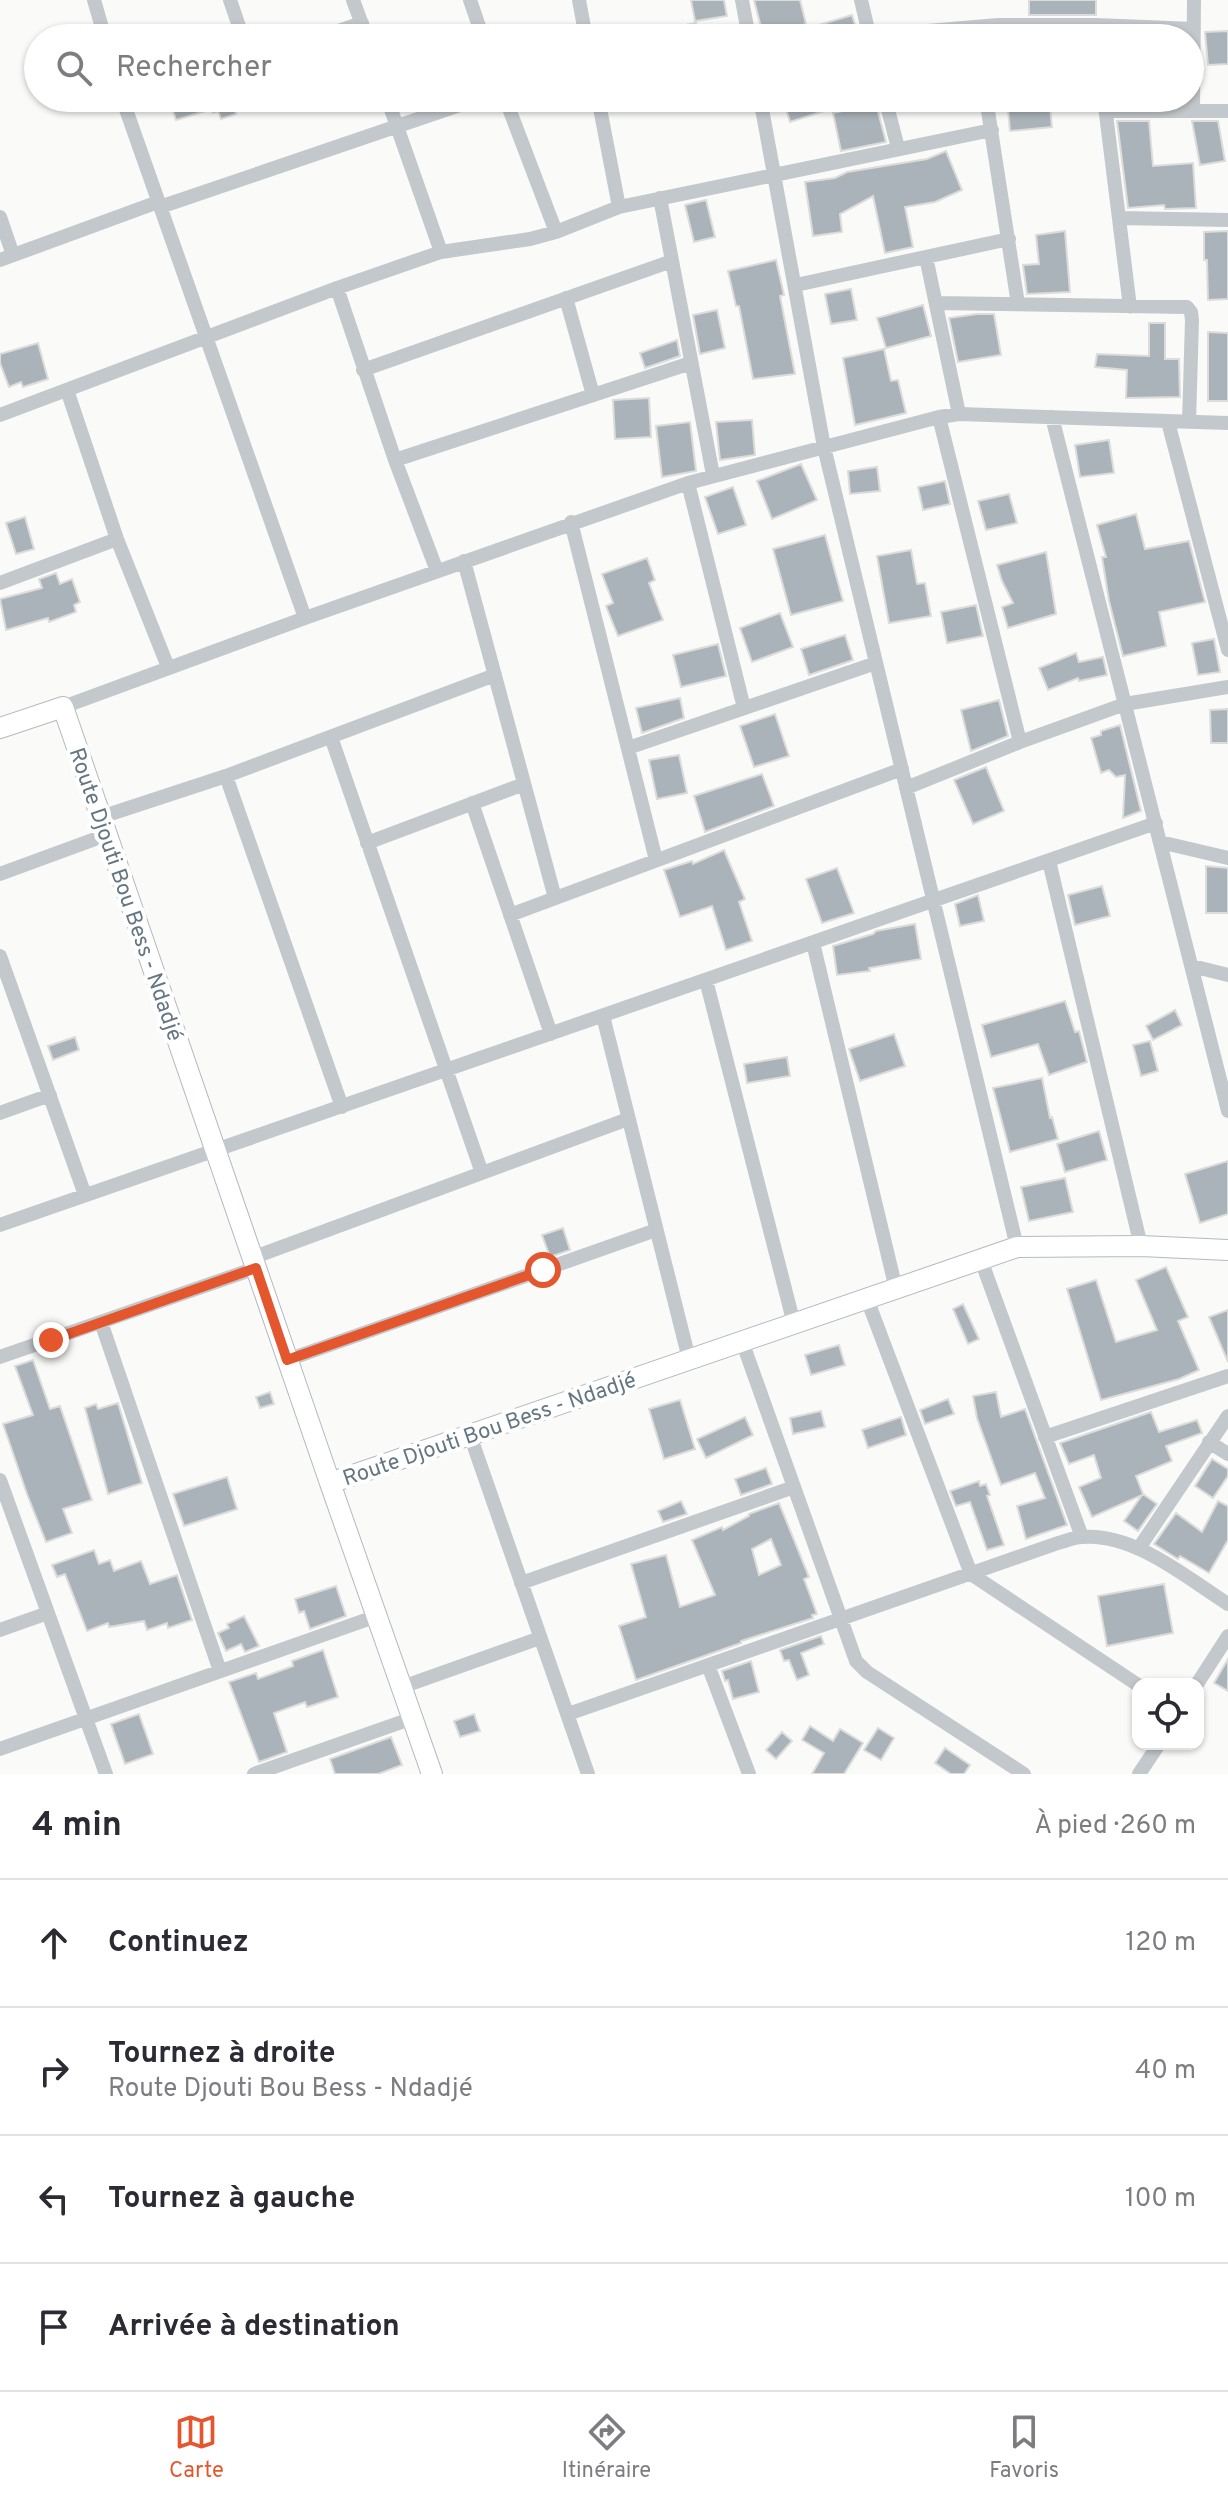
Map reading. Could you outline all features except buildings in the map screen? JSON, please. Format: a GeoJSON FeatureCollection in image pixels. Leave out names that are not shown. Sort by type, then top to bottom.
{"type":"FeatureCollection","features":[{"type":"Feature","properties":{"kind":"main road"},"geometry":{"type":"LineString","coordinates":[[0,728],[63,707]]}},
{"type":"Feature","properties":{"kind":"main road","name":"Route Djouti Bou Bess - Ndadjé"},"geometry":{"type":"LineString","coordinates":[[63,707],[330,1483],[1017,1247],[1141,1246],[1228,1250]]}},
{"type":"Feature","properties":{"kind":"main road"},"geometry":{"type":"LineString","coordinates":[[330,1483],[432,1774]]}},
{"type":"Feature","properties":{"kind":"street"},"geometry":{"type":"LineString","coordinates":[[94,0],[101,24]]}},
{"type":"Feature","properties":{"kind":"street"},"geometry":{"type":"LineString","coordinates":[[230,0],[238,24]]}},
{"type":"Feature","properties":{"kind":"street"},"geometry":{"type":"LineString","coordinates":[[353,0],[362,23],[359,24]]}},
{"type":"Feature","properties":{"kind":"street"},"geometry":{"type":"LineString","coordinates":[[470,0],[478,24]]}},
{"type":"Feature","properties":{"kind":"street"},"geometry":{"type":"LineString","coordinates":[[579,0],[583,24]]}},
{"type":"Feature","properties":{"kind":"street"},"geometry":{"type":"LineString","coordinates":[[742,0],[746,24]]}},
{"type":"Feature","properties":{"kind":"street"},"geometry":{"type":"LineString","coordinates":[[861,0],[867,24]]}},
{"type":"Feature","properties":{"kind":"street"},"geometry":{"type":"LineString","coordinates":[[1194,0],[1194,24]]}},
{"type":"Feature","properties":{"kind":"street"},"geometry":{"type":"LineString","coordinates":[[1204,110],[1228,111]]}},
{"type":"Feature","properties":{"kind":"street"},"geometry":{"type":"LineString","coordinates":[[126,112],[305,618]]}},
{"type":"Feature","properties":{"kind":"street"},"geometry":{"type":"LineString","coordinates":[[392,112],[441,252]]}},
{"type":"Feature","properties":{"kind":"street"},"geometry":{"type":"LineString","coordinates":[[0,217],[7,257],[440,112]]}},
{"type":"Feature","properties":{"kind":"street"},"geometry":{"type":"LineString","coordinates":[[510,112],[556,232]]}},
{"type":"Feature","properties":{"kind":"street"},"geometry":{"type":"LineString","coordinates":[[603,112],[619,207]]}},
{"type":"Feature","properties":{"kind":"street"},"geometry":{"type":"LineString","coordinates":[[763,112],[824,447],[1017,1247]]}},
{"type":"Feature","properties":{"kind":"street"},"geometry":{"type":"LineString","coordinates":[[889,112],[898,148]]}},
{"type":"Feature","properties":{"kind":"street"},"geometry":{"type":"LineString","coordinates":[[989,112],[1018,304]]}},
{"type":"Feature","properties":{"kind":"street"},"geometry":{"type":"LineString","coordinates":[[1106,112],[1130,307]]}},
{"type":"Feature","properties":{"kind":"street"},"geometry":{"type":"LineString","coordinates":[[0,415],[441,252],[556,232],[619,207],[992,130]]}},
{"type":"Feature","properties":{"kind":"street"},"geometry":{"type":"LineString","coordinates":[[660,198],[713,475]]}},
{"type":"Feature","properties":{"kind":"street"},"geometry":{"type":"LineString","coordinates":[[1119,218],[1228,220]]}},
{"type":"Feature","properties":{"kind":"street"},"geometry":{"type":"LineString","coordinates":[[796,285],[1009,239]]}},
{"type":"Feature","properties":{"kind":"street"},"geometry":{"type":"LineString","coordinates":[[926,257],[959,414]]}},
{"type":"Feature","properties":{"kind":"street"},"geometry":{"type":"LineString","coordinates":[[363,370],[672,261]]}},
{"type":"Feature","properties":{"kind":"street"},"geometry":{"type":"LineString","coordinates":[[337,288],[363,370],[437,571]]}},
{"type":"Feature","properties":{"kind":"street"},"geometry":{"type":"LineString","coordinates":[[566,298],[593,395]]}},
{"type":"Feature","properties":{"kind":"street"},"geometry":{"type":"LineString","coordinates":[[937,303],[1187,307],[1191,312],[1189,422]]}},
{"type":"Feature","properties":{"kind":"street"},"geometry":{"type":"LineString","coordinates":[[395,460],[691,363]]}},
{"type":"Feature","properties":{"kind":"street"},"geometry":{"type":"LineString","coordinates":[[67,390],[117,539],[168,667]]}},
{"type":"Feature","properties":{"kind":"street"},"geometry":{"type":"LineString","coordinates":[[63,707],[571,522],[688,483],[939,417],[959,414],[1228,423]]}},
{"type":"Feature","properties":{"kind":"street"},"geometry":{"type":"LineString","coordinates":[[939,417],[1020,742]]}},
{"type":"Feature","properties":{"kind":"street"},"geometry":{"type":"LineString","coordinates":[[1052,417],[1225,1089],[1228,1111]]}},
{"type":"Feature","properties":{"kind":"street"},"geometry":{"type":"LineString","coordinates":[[1168,422],[1228,650]]}},
{"type":"Feature","properties":{"kind":"street"},"geometry":{"type":"LineString","coordinates":[[688,483],[744,708]]}},
{"type":"Feature","properties":{"kind":"street"},"geometry":{"type":"LineString","coordinates":[[571,522],[656,860]]}},
{"type":"Feature","properties":{"kind":"street"},"geometry":{"type":"LineString","coordinates":[[0,583],[117,539]]}},
{"type":"Feature","properties":{"kind":"street"},"geometry":{"type":"LineString","coordinates":[[464,561],[555,898]]}},
{"type":"Feature","properties":{"kind":"street"},"geometry":{"type":"LineString","coordinates":[[628,748],[876,663]]}},
{"type":"Feature","properties":{"kind":"street"},"geometry":{"type":"LineString","coordinates":[[0,874],[104,826],[226,776],[495,675]]}},
{"type":"Feature","properties":{"kind":"street"},"geometry":{"type":"LineString","coordinates":[[906,788],[1125,704],[1228,687]]}},
{"type":"Feature","properties":{"kind":"street"},"geometry":{"type":"LineString","coordinates":[[331,737],[482,1173]]}},
{"type":"Feature","properties":{"kind":"street"},"geometry":{"type":"LineString","coordinates":[[510,915],[902,769]]}},
{"type":"Feature","properties":{"kind":"street"},"geometry":{"type":"LineString","coordinates":[[226,776],[342,1107]]}},
{"type":"Feature","properties":{"kind":"street"},"geometry":{"type":"LineString","coordinates":[[367,843],[524,784]]}},
{"type":"Feature","properties":{"kind":"street"},"geometry":{"type":"LineString","coordinates":[[472,803],[551,1034]]}},
{"type":"Feature","properties":{"kind":"street"},"geometry":{"type":"LineString","coordinates":[[0,1225],[1156,823]]}},
{"type":"Feature","properties":{"kind":"street"},"geometry":{"type":"LineString","coordinates":[[1160,842],[1228,858]]}},
{"type":"Feature","properties":{"kind":"street"},"geometry":{"type":"LineString","coordinates":[[1049,861],[1141,1246]]}},
{"type":"Feature","properties":{"kind":"street"},"geometry":{"type":"LineString","coordinates":[[813,943],[896,1289]]}},
{"type":"Feature","properties":{"kind":"street"},"geometry":{"type":"LineString","coordinates":[[0,956],[6,990],[50,1095],[85,1195]]}},
{"type":"Feature","properties":{"kind":"street"},"geometry":{"type":"LineString","coordinates":[[1192,966],[1228,975]]}},
{"type":"Feature","properties":{"kind":"street"},"geometry":{"type":"LineString","coordinates":[[706,980],[794,1324]]}},
{"type":"Feature","properties":{"kind":"street"},"geometry":{"type":"LineString","coordinates":[[603,1016],[689,1359]]}},
{"type":"Feature","properties":{"kind":"street"},"geometry":{"type":"LineString","coordinates":[[0,1113],[50,1095]]}},
{"type":"Feature","properties":{"kind":"street"},"geometry":{"type":"LineString","coordinates":[[0,1357],[101,1322],[628,1119]]}},
{"type":"Feature","properties":{"kind":"street"},"geometry":{"type":"LineString","coordinates":[[287,1360],[656,1230]]}},
{"type":"Feature","properties":{"kind":"street"},"geometry":{"type":"LineString","coordinates":[[981,1260],[1082,1537]]}},
{"type":"Feature","properties":{"kind":"street"},"geometry":{"type":"LineString","coordinates":[[867,1299],[971,1574],[1132,1681]]}},
{"type":"Feature","properties":{"kind":"street"},"geometry":{"type":"LineString","coordinates":[[101,1322],[220,1671]]}},
{"type":"Feature","properties":{"kind":"street"},"geometry":{"type":"LineString","coordinates":[[742,1341],[856,1661],[867,1672],[1024,1774]]}},
{"type":"Feature","properties":{"kind":"street"},"geometry":{"type":"LineString","coordinates":[[1045,1437],[1228,1376]]}},
{"type":"Feature","properties":{"kind":"street"},"geometry":{"type":"LineString","coordinates":[[1139,1548],[1228,1416]]}},
{"type":"Feature","properties":{"kind":"street"},"geometry":{"type":"LineString","coordinates":[[470,1435],[588,1774]]}},
{"type":"Feature","properties":{"kind":"street"},"geometry":{"type":"LineString","coordinates":[[1209,1442],[1228,1454]]}},
{"type":"Feature","properties":{"kind":"street"},"geometry":{"type":"LineString","coordinates":[[0,1480],[5,1511],[48,1613],[106,1774]]}},
{"type":"Feature","properties":{"kind":"street"},"geometry":{"type":"LineString","coordinates":[[521,1583],[794,1487]]}},
{"type":"Feature","properties":{"kind":"street"},"geometry":{"type":"LineString","coordinates":[[568,1714],[1082,1537],[1111,1538],[1139,1548],[1228,1604]]}},
{"type":"Feature","properties":{"kind":"street"},"geometry":{"type":"LineString","coordinates":[[0,1630],[48,1613]]}},
{"type":"Feature","properties":{"kind":"street"},"geometry":{"type":"LineString","coordinates":[[0,1749],[377,1616]]}},
{"type":"Feature","properties":{"kind":"street"},"geometry":{"type":"LineString","coordinates":[[1201,1678],[1228,1636]]}},
{"type":"Feature","properties":{"kind":"street"},"geometry":{"type":"LineString","coordinates":[[402,1687],[540,1638]]}},
{"type":"Feature","properties":{"kind":"street"},"geometry":{"type":"LineString","coordinates":[[708,1665],[749,1774]]}},
{"type":"Feature","properties":{"kind":"street"},"geometry":{"type":"LineString","coordinates":[[254,1774],[413,1718]]}},
{"type":"Feature","properties":{"kind":"street"},"geometry":{"type":"LineString","coordinates":[[1139,1774],[1155,1750]]}},
{"type":"Feature","properties":{"kind":"route"},"geometry":{"type":"LineString","coordinates":[[51,1340],[256,1268],[287,1360],[543,1270]]}}]}
